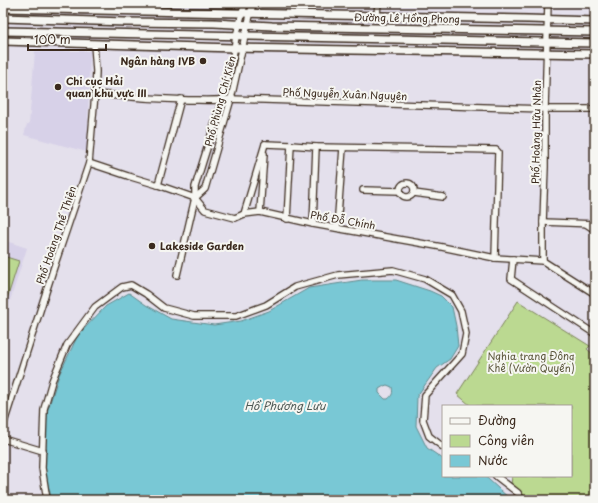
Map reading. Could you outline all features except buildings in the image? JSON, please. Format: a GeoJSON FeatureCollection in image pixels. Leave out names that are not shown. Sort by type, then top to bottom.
{"type":"FeatureCollection","features":[{"type":"Feature","properties":{"kind":"main road","name":"Đường Lê Hồng Phong"},"geometry":{"type":"LineString","coordinates":[[3,8],[547,19],[595,22]]}},
{"type":"Feature","properties":{"kind":"main road"},"geometry":{"type":"LineString","coordinates":[[32,9],[32,19]]}},
{"type":"Feature","properties":{"kind":"main road","name":"Đường Lê Hồng Phong"},"geometry":{"type":"LineString","coordinates":[[3,18],[214,23],[239,25],[595,32]]}},
{"type":"Feature","properties":{"kind":"main road","name":"Đường Lê Hồng Phong"},"geometry":{"type":"LineString","coordinates":[[3,31],[595,43]]}},
{"type":"Feature","properties":{"kind":"main road"},"geometry":{"type":"LineString","coordinates":[[3,41],[234,48],[595,54]]}},
{"type":"Feature","properties":{"kind":"street","name":"Phố Phùng Chí Kiên"},"geometry":{"type":"LineString","coordinates":[[177,275],[195,198],[195,187],[222,100],[245,3]]}},
{"type":"Feature","properties":{"kind":"street","name":"Phố Phùng Chí Kiên"},"geometry":{"type":"LineString","coordinates":[[195,198],[205,189],[231,99],[253,3]]}},
{"type":"Feature","properties":{"kind":"street"},"geometry":{"type":"LineString","coordinates":[[377,15],[378,3]]}},
{"type":"Feature","properties":{"kind":"street","name":"Phố Hoàng Hữu Nhân"},"geometry":{"type":"LineString","coordinates":[[543,261],[548,3]]}},
{"type":"Feature","properties":{"kind":"street","name":"Phố Hoàng Thế Thiện"},"geometry":{"type":"LineString","coordinates":[[3,426],[89,163],[96,72],[94,44]]}},
{"type":"Feature","properties":{"kind":"street","name":"Phố Nguyễn Xuân Nguyên"},"geometry":{"type":"LineString","coordinates":[[95,94],[134,98],[231,99],[545,109],[595,109]]}},
{"type":"Feature","properties":{"kind":"street"},"geometry":{"type":"LineString","coordinates":[[158,184],[181,99]]}},
{"type":"Feature","properties":{"kind":"street"},"geometry":{"type":"LineString","coordinates":[[265,144],[343,148],[496,150],[498,152],[495,258]]}},
{"type":"Feature","properties":{"kind":"street"},"geometry":{"type":"LineString","coordinates":[[260,212],[265,144]]}},
{"type":"Feature","properties":{"kind":"street"},"geometry":{"type":"LineString","coordinates":[[244,214],[265,144]]}},
{"type":"Feature","properties":{"kind":"street"},"geometry":{"type":"LineString","coordinates":[[287,219],[291,145]]}},
{"type":"Feature","properties":{"kind":"street"},"geometry":{"type":"LineString","coordinates":[[313,224],[316,147]]}},
{"type":"Feature","properties":{"kind":"street"},"geometry":{"type":"LineString","coordinates":[[337,228],[343,148]]}},
{"type":"Feature","properties":{"kind":"street","name":"Phố Đỗ Chính"},"geometry":{"type":"LineString","coordinates":[[89,163],[158,184],[195,198],[205,210],[235,218],[244,214],[260,212],[287,219],[442,246],[495,258],[543,261],[595,294]]}},
{"type":"Feature","properties":{"kind":"street"},"geometry":{"type":"LineString","coordinates":[[414,193],[412,184],[402,184],[400,191],[402,196],[406,198],[414,193],[443,197]]}},
{"type":"Feature","properties":{"kind":"street"},"geometry":{"type":"LineString","coordinates":[[363,190],[400,191]]}},
{"type":"Feature","properties":{"kind":"street"},"geometry":{"type":"LineString","coordinates":[[543,222],[595,224],[595,218]]}},
{"type":"Feature","properties":{"kind":"street"},"geometry":{"type":"LineString","coordinates":[[586,224],[595,230]]}},
{"type":"Feature","properties":{"kind":"street"},"geometry":{"type":"LineString","coordinates":[[513,259],[511,279],[595,334]]}},
{"type":"Feature","properties":{"kind":"street"},"geometry":{"type":"LineString","coordinates":[[47,500],[42,468],[44,409],[52,381],[67,344],[95,307],[122,287],[131,285],[164,308],[194,316],[236,316],[266,305],[295,287],[338,275],[393,270],[425,279],[452,295],[461,311],[466,334],[462,354],[425,395],[423,420],[429,436],[442,446]]}},
{"type":"Feature","properties":{"kind":"street"},"geometry":{"type":"LineString","coordinates":[[3,439],[43,451]]}},
{"type":"Feature","properties":{"kind":"street"},"geometry":{"type":"LineString","coordinates":[[497,477],[518,493],[522,500]]}},
{"type":"Feature","properties":{"kind":"shaded area"},"geometry":{"type":"Polygon","coordinates":[[[35,51],[90,51],[87,152],[24,135],[27,124],[29,124],[35,51]]]}},
{"type":"Feature","properties":{"kind":"shaded area"},"geometry":{"type":"Polygon","coordinates":[[[3,240],[27,248],[8,307],[3,305],[3,240]]]}},
{"type":"Feature","properties":{"kind":"green space"},"geometry":{"type":"Polygon","coordinates":[[[3,256],[19,261],[7,299],[3,298],[3,256]]]}},
{"type":"Feature","properties":{"kind":"green space","name":"Nghia trang Đông Khê (Vườn Quyến)"},"geometry":{"type":"Polygon","coordinates":[[[518,301],[590,346],[587,349],[595,356],[595,500],[524,500],[511,485],[512,477],[572,477],[572,405],[470,405],[457,394],[518,301]]]}},
{"type":"Feature","properties":{"kind":"water","name":"Hồ Phương Lưu"},"geometry":{"type":"Polygon","coordinates":[[[362,280],[396,280],[441,296],[452,307],[458,346],[450,359],[437,368],[417,396],[416,426],[427,448],[442,458],[442,477],[485,477],[511,500],[52,500],[44,470],[47,412],[59,375],[78,335],[106,306],[129,293],[146,305],[171,319],[214,325],[241,321],[269,311],[309,288],[362,280]],[[387,385],[379,389],[379,393],[385,399],[388,399],[392,394],[392,387],[387,385]]]}},
{"type":"Feature","properties":{"kind":"place","name":"Ngân hàng IVB"},"geometry":{"type":"Point","coordinates":[203,61]}},
{"type":"Feature","properties":{"kind":"place","name":"Chi cục Hải quan khu vực III"},"geometry":{"type":"Point","coordinates":[58,87]}},
{"type":"Feature","properties":{"kind":"place","name":"Lakeside Garden"},"geometry":{"type":"Point","coordinates":[152,246]}}]}
